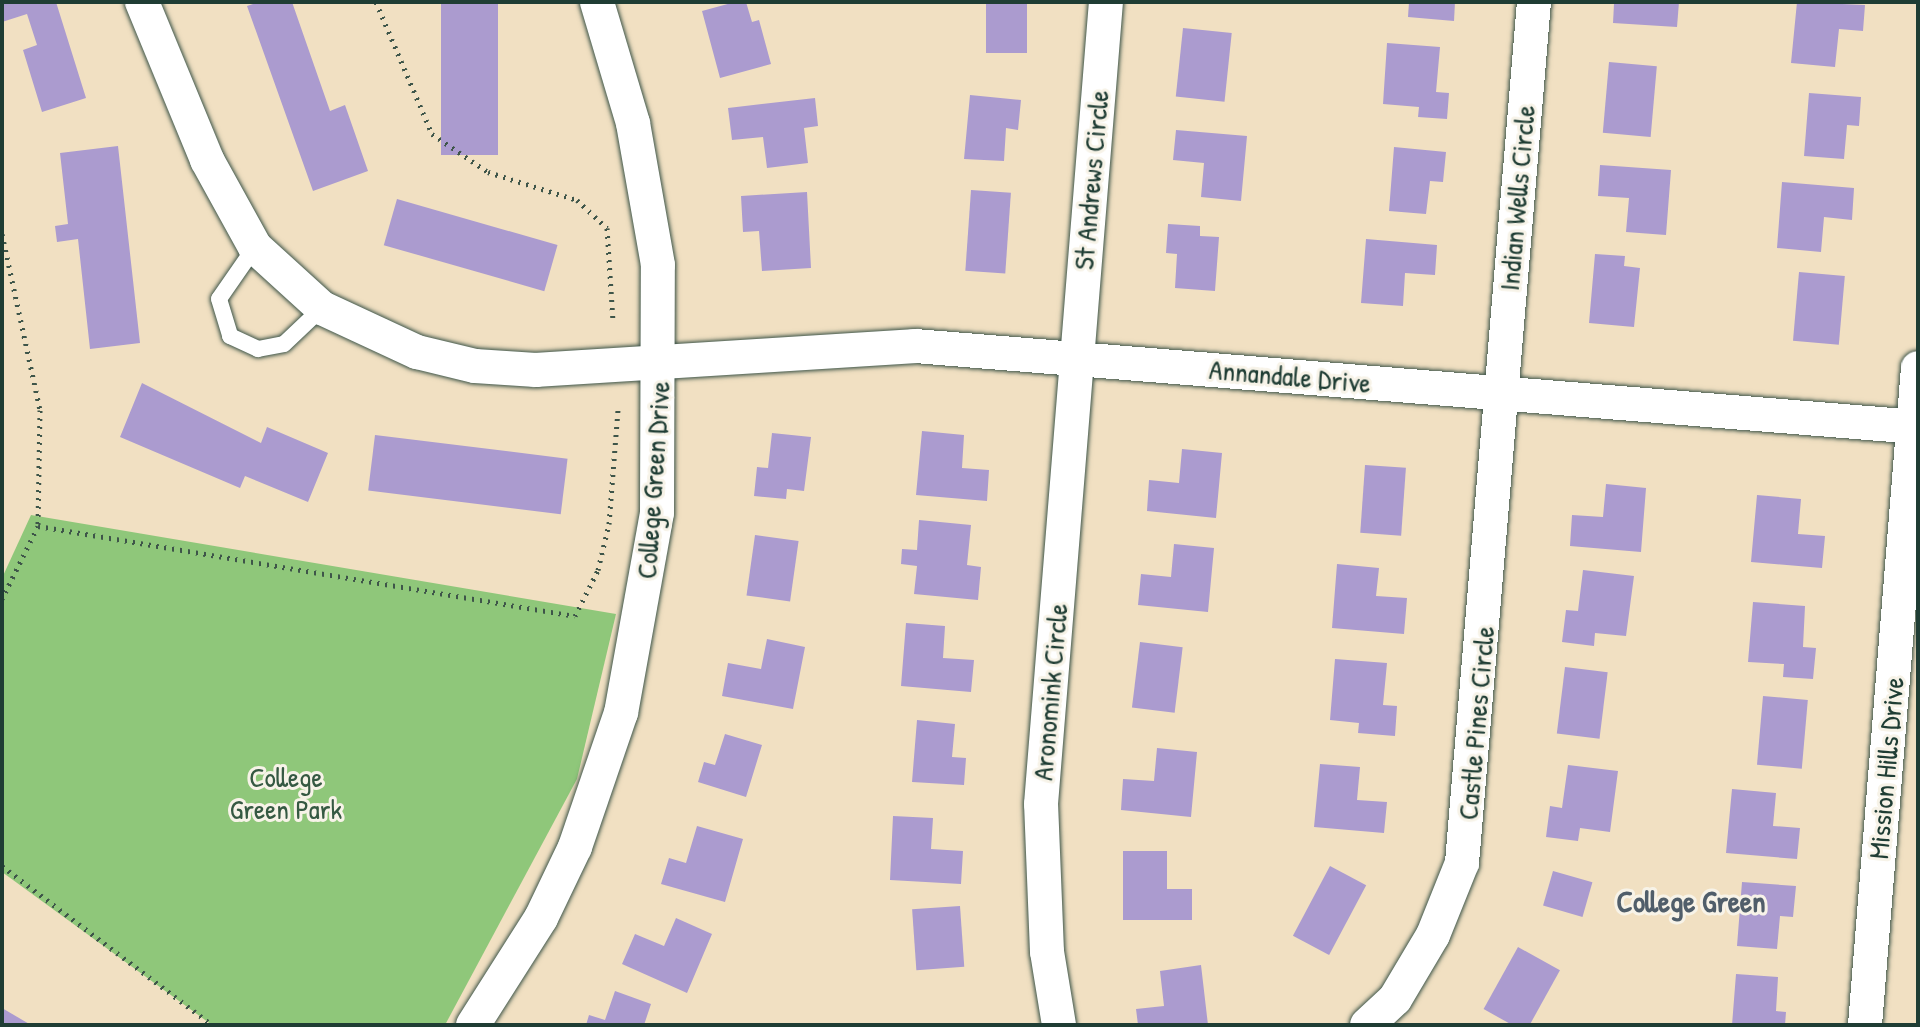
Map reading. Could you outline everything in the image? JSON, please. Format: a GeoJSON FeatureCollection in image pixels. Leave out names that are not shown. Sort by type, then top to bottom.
{"type":"FeatureCollection","features":[{"type":"Feature","properties":{"kind":"street","name":"Annandale Drive"},"geometry":{"type":"LineString","coordinates":[[142,2],[207,160],[255,247],[322,308],[417,352],[475,366],[661,361],[915,346],[1915,427]]}},
{"type":"Feature","properties":{"kind":"street","name":"College Green Drive"},"geometry":{"type":"LineString","coordinates":[[473,1025],[555,889],[621,713],[657,513],[661,361],[647,188],[597,2]]}},
{"type":"Feature","properties":{"kind":"street","name":"St Andrews Circle"},"geometry":{"type":"LineString","coordinates":[[1077,358],[1106,2]]}},
{"type":"Feature","properties":{"kind":"street","name":"Indian Wells Circle"},"geometry":{"type":"LineString","coordinates":[[1501,394],[1534,2]]}},
{"type":"Feature","properties":{"kind":"street","name":"Aronomink Circle"},"geometry":{"type":"LineString","coordinates":[[1059,1025],[1047,952],[1041,804],[1077,358]]}},
{"type":"Feature","properties":{"kind":"street","name":"Mission Hills Drive"},"geometry":{"type":"LineString","coordinates":[[1865,1025],[1918,368]]}},
{"type":"Feature","properties":{"kind":"street","name":"Castle Pines Circle"},"geometry":{"type":"LineString","coordinates":[[1367,1025],[1395,999],[1426,948],[1462,863],[1501,394]]}},
{"type":"Feature","properties":{"kind":"lane"},"geometry":{"type":"LineString","coordinates":[[255,247],[219,299],[230,336],[258,349],[284,344],[322,308]]}},
{"type":"Feature","properties":{"kind":"path"},"geometry":{"type":"LineString","coordinates":[[376,2],[432,134],[488,172],[577,200],[607,228],[613,320]]}},
{"type":"Feature","properties":{"kind":"path"},"geometry":{"type":"LineString","coordinates":[[2,234],[40,410],[38,526],[2,599]]}},
{"type":"Feature","properties":{"kind":"path"},"geometry":{"type":"LineString","coordinates":[[38,526],[575,616],[598,570],[609,524],[618,409]]}},
{"type":"Feature","properties":{"kind":"path"},"geometry":{"type":"LineString","coordinates":[[2,866],[212,1025]]}},
{"type":"Feature","properties":{"kind":"green space","name":"College Green Park"},"geometry":{"type":"Polygon","coordinates":[[[31,515],[616,614],[577,779],[445,1025],[212,1025],[2,872],[2,578],[31,515]]]}},
{"type":"Feature","properties":{"kind":"building"},"geometry":{"type":"Polygon","coordinates":[[[2,2],[56,2],[86,98],[42,112],[23,50],[37,45],[27,14],[2,22],[2,2]]]}},
{"type":"Feature","properties":{"kind":"building"},"geometry":{"type":"Polygon","coordinates":[[[259,2],[292,2],[330,111],[345,105],[368,171],[313,191],[247,6],[259,2]]]}},
{"type":"Feature","properties":{"kind":"building"},"geometry":{"type":"Polygon","coordinates":[[[441,2],[498,2],[498,155],[441,155],[441,2]]]}},
{"type":"Feature","properties":{"kind":"building"},"geometry":{"type":"Polygon","coordinates":[[[746,2],[752,22],[759,20],[771,64],[720,78],[702,11],[746,2]]]}},
{"type":"Feature","properties":{"kind":"building"},"geometry":{"type":"Polygon","coordinates":[[[986,2],[1027,2],[1027,53],[986,53],[986,2]]]}},
{"type":"Feature","properties":{"kind":"building"},"geometry":{"type":"Polygon","coordinates":[[[1409,2],[1455,2],[1454,21],[1408,17],[1409,2]]]}},
{"type":"Feature","properties":{"kind":"building"},"geometry":{"type":"Polygon","coordinates":[[[1679,2],[1677,27],[1613,23],[1614,4],[1679,2]]]}},
{"type":"Feature","properties":{"kind":"building"},"geometry":{"type":"Polygon","coordinates":[[[1797,2],[1865,5],[1863,31],[1839,29],[1835,67],[1791,63],[1797,2]]]}},
{"type":"Feature","properties":{"kind":"building"},"geometry":{"type":"Polygon","coordinates":[[[1183,28],[1232,33],[1225,102],[1176,97],[1183,28]]]}},
{"type":"Feature","properties":{"kind":"building"},"geometry":{"type":"Polygon","coordinates":[[[1387,43],[1440,47],[1436,92],[1449,93],[1447,119],[1418,117],[1419,107],[1383,104],[1387,43]]]}},
{"type":"Feature","properties":{"kind":"building"},"geometry":{"type":"Polygon","coordinates":[[[1609,62],[1657,66],[1651,137],[1603,133],[1609,62]]]}},
{"type":"Feature","properties":{"kind":"building"},"geometry":{"type":"Polygon","coordinates":[[[1809,93],[1861,97],[1859,126],[1847,125],[1844,159],[1804,156],[1809,93]]]}},
{"type":"Feature","properties":{"kind":"building"},"geometry":{"type":"Polygon","coordinates":[[[970,95],[1021,100],[1018,130],[1006,128],[1004,161],[964,159],[970,95]]]}},
{"type":"Feature","properties":{"kind":"building"},"geometry":{"type":"Polygon","coordinates":[[[815,98],[818,126],[804,128],[808,163],[767,168],[763,137],[732,140],[728,108],[815,98]]]}},
{"type":"Feature","properties":{"kind":"building"},"geometry":{"type":"Polygon","coordinates":[[[1176,130],[1247,136],[1241,201],[1201,197],[1204,163],[1173,160],[1176,130]]]}},
{"type":"Feature","properties":{"kind":"building"},"geometry":{"type":"Polygon","coordinates":[[[118,146],[140,343],[90,349],[78,239],[57,242],[55,226],[68,224],[60,153],[118,146]]]}},
{"type":"Feature","properties":{"kind":"building"},"geometry":{"type":"Polygon","coordinates":[[[1394,147],[1446,152],[1443,182],[1430,181],[1426,214],[1389,211],[1394,147]]]}},
{"type":"Feature","properties":{"kind":"building"},"geometry":{"type":"Polygon","coordinates":[[[1600,165],[1671,170],[1666,235],[1626,232],[1629,198],[1598,196],[1600,165]]]}},
{"type":"Feature","properties":{"kind":"building"},"geometry":{"type":"Polygon","coordinates":[[[1782,182],[1854,188],[1852,220],[1824,217],[1821,252],[1777,248],[1782,182]]]}},
{"type":"Feature","properties":{"kind":"building"},"geometry":{"type":"Polygon","coordinates":[[[971,190],[1011,193],[1005,274],[965,271],[971,190]]]}},
{"type":"Feature","properties":{"kind":"building"},"geometry":{"type":"Polygon","coordinates":[[[807,192],[811,268],[762,271],[759,231],[743,232],[741,196],[807,192]]]}},
{"type":"Feature","properties":{"kind":"building"},"geometry":{"type":"Polygon","coordinates":[[[397,199],[558,245],[544,291],[384,245],[397,199]]]}},
{"type":"Feature","properties":{"kind":"building"},"geometry":{"type":"Polygon","coordinates":[[[1168,224],[1200,226],[1200,236],[1219,237],[1215,291],[1175,288],[1177,254],[1166,253],[1168,224]]]}},
{"type":"Feature","properties":{"kind":"building"},"geometry":{"type":"Polygon","coordinates":[[[1366,239],[1437,245],[1435,275],[1405,273],[1403,306],[1361,303],[1366,239]]]}},
{"type":"Feature","properties":{"kind":"building"},"geometry":{"type":"Polygon","coordinates":[[[1595,254],[1625,256],[1624,266],[1640,268],[1634,327],[1589,323],[1595,254]]]}},
{"type":"Feature","properties":{"kind":"building"},"geometry":{"type":"Polygon","coordinates":[[[1799,272],[1845,276],[1839,345],[1793,341],[1799,272]]]}},
{"type":"Feature","properties":{"kind":"building"},"geometry":{"type":"Polygon","coordinates":[[[142,383],[261,443],[267,427],[328,453],[308,502],[245,476],[240,488],[120,437],[142,383]]]}},
{"type":"Feature","properties":{"kind":"building"},"geometry":{"type":"Polygon","coordinates":[[[922,431],[964,435],[962,468],[989,470],[987,501],[916,495],[922,431]]]}},
{"type":"Feature","properties":{"kind":"building"},"geometry":{"type":"Polygon","coordinates":[[[772,433],[811,437],[804,491],[787,489],[786,499],[754,496],[757,467],[768,468],[772,433]]]}},
{"type":"Feature","properties":{"kind":"building"},"geometry":{"type":"Polygon","coordinates":[[[375,435],[568,459],[561,514],[368,491],[375,435]]]}},
{"type":"Feature","properties":{"kind":"building"},"geometry":{"type":"Polygon","coordinates":[[[1182,449],[1222,453],[1216,518],[1147,511],[1149,480],[1179,483],[1182,449]]]}},
{"type":"Feature","properties":{"kind":"building"},"geometry":{"type":"Polygon","coordinates":[[[1365,465],[1406,468],[1401,536],[1360,533],[1365,465]]]}},
{"type":"Feature","properties":{"kind":"building"},"geometry":{"type":"Polygon","coordinates":[[[1606,484],[1646,488],[1641,552],[1570,546],[1572,515],[1603,517],[1606,484]]]}},
{"type":"Feature","properties":{"kind":"building"},"geometry":{"type":"Polygon","coordinates":[[[1757,495],[1801,499],[1798,534],[1825,536],[1822,568],[1751,562],[1757,495]]]}},
{"type":"Feature","properties":{"kind":"building"},"geometry":{"type":"Polygon","coordinates":[[[919,520],[971,525],[967,565],[981,567],[978,600],[914,594],[917,566],[901,564],[902,549],[917,550],[919,520]]]}},
{"type":"Feature","properties":{"kind":"building"},"geometry":{"type":"Polygon","coordinates":[[[755,535],[799,541],[790,602],[747,595],[755,535]]]}},
{"type":"Feature","properties":{"kind":"building"},"geometry":{"type":"Polygon","coordinates":[[[1174,544],[1214,548],[1208,612],[1138,605],[1141,574],[1171,577],[1174,544]]]}},
{"type":"Feature","properties":{"kind":"building"},"geometry":{"type":"Polygon","coordinates":[[[1337,564],[1379,568],[1376,596],[1407,598],[1404,634],[1332,628],[1337,564]]]}},
{"type":"Feature","properties":{"kind":"building"},"geometry":{"type":"Polygon","coordinates":[[[1583,570],[1634,576],[1626,636],[1595,633],[1594,646],[1562,642],[1566,610],[1578,611],[1583,570]]]}},
{"type":"Feature","properties":{"kind":"building"},"geometry":{"type":"Polygon","coordinates":[[[1753,602],[1805,606],[1803,647],[1816,648],[1813,679],[1783,677],[1784,664],[1748,662],[1753,602]]]}},
{"type":"Feature","properties":{"kind":"building"},"geometry":{"type":"Polygon","coordinates":[[[906,623],[945,626],[943,658],[974,660],[971,692],[901,686],[906,623]]]}},
{"type":"Feature","properties":{"kind":"building"},"geometry":{"type":"Polygon","coordinates":[[[767,639],[805,647],[793,709],[722,696],[728,663],[761,669],[767,639]]]}},
{"type":"Feature","properties":{"kind":"building"},"geometry":{"type":"Polygon","coordinates":[[[1140,642],[1183,647],[1175,713],[1132,708],[1140,642]]]}},
{"type":"Feature","properties":{"kind":"building"},"geometry":{"type":"Polygon","coordinates":[[[1335,659],[1387,663],[1383,705],[1397,706],[1395,736],[1358,733],[1359,723],[1330,720],[1335,659]]]}},
{"type":"Feature","properties":{"kind":"building"},"geometry":{"type":"Polygon","coordinates":[[[1565,667],[1608,672],[1600,739],[1557,734],[1565,667]]]}},
{"type":"Feature","properties":{"kind":"building"},"geometry":{"type":"Polygon","coordinates":[[[1763,696],[1808,700],[1802,769],[1757,765],[1763,696]]]}},
{"type":"Feature","properties":{"kind":"building"},"geometry":{"type":"Polygon","coordinates":[[[917,720],[955,724],[952,757],[966,758],[964,785],[912,782],[917,720]]]}},
{"type":"Feature","properties":{"kind":"building"},"geometry":{"type":"Polygon","coordinates":[[[725,734],[762,745],[746,797],[698,782],[704,762],[715,765],[725,734]]]}},
{"type":"Feature","properties":{"kind":"building"},"geometry":{"type":"Polygon","coordinates":[[[1157,748],[1197,752],[1191,817],[1121,810],[1123,779],[1154,781],[1157,748]]]}},
{"type":"Feature","properties":{"kind":"building"},"geometry":{"type":"Polygon","coordinates":[[[1320,764],[1360,767],[1357,800],[1387,802],[1384,833],[1314,827],[1320,764]]]}},
{"type":"Feature","properties":{"kind":"building"},"geometry":{"type":"Polygon","coordinates":[[[1568,765],[1618,771],[1610,832],[1580,828],[1578,841],[1546,837],[1550,806],[1562,808],[1568,765]]]}},
{"type":"Feature","properties":{"kind":"building"},"geometry":{"type":"Polygon","coordinates":[[[1732,789],[1776,793],[1773,826],[1800,828],[1797,859],[1726,853],[1732,789]]]}},
{"type":"Feature","properties":{"kind":"building"},"geometry":{"type":"Polygon","coordinates":[[[893,816],[933,818],[931,849],[963,851],[961,884],[890,880],[893,816]]]}},
{"type":"Feature","properties":{"kind":"building"},"geometry":{"type":"Polygon","coordinates":[[[697,826],[743,839],[725,902],[661,884],[669,858],[686,863],[697,826]]]}},
{"type":"Feature","properties":{"kind":"building"},"geometry":{"type":"Polygon","coordinates":[[[1123,851],[1167,851],[1167,889],[1192,889],[1192,920],[1123,920],[1123,851]]]}},
{"type":"Feature","properties":{"kind":"building"},"geometry":{"type":"Polygon","coordinates":[[[1330,866],[1366,885],[1329,955],[1293,936],[1330,866]]]}},
{"type":"Feature","properties":{"kind":"building"},"geometry":{"type":"Polygon","coordinates":[[[1553,871],[1592,882],[1582,917],[1543,906],[1553,871]]]}},
{"type":"Feature","properties":{"kind":"building"},"geometry":{"type":"Polygon","coordinates":[[[1742,882],[1796,886],[1793,917],[1780,916],[1777,949],[1737,946],[1742,882]]]}},
{"type":"Feature","properties":{"kind":"building"},"geometry":{"type":"Polygon","coordinates":[[[960,906],[964,967],[916,970],[912,909],[960,906]]]}},
{"type":"Feature","properties":{"kind":"building"},"geometry":{"type":"Polygon","coordinates":[[[676,918],[712,934],[687,993],[622,964],[635,934],[664,946],[676,918]]]}},
{"type":"Feature","properties":{"kind":"building"},"geometry":{"type":"Polygon","coordinates":[[[1518,947],[1560,970],[1530,1025],[1512,1025],[1484,1009],[1518,947]]]}},
{"type":"Feature","properties":{"kind":"building"},"geometry":{"type":"Polygon","coordinates":[[[1201,965],[1208,1025],[1138,1025],[1136,1009],[1164,1006],[1160,971],[1201,965]]]}},
{"type":"Feature","properties":{"kind":"building"},"geometry":{"type":"Polygon","coordinates":[[[1736,974],[1778,977],[1776,1011],[1786,1012],[1785,1025],[1732,1025],[1736,974]]]}},
{"type":"Feature","properties":{"kind":"building"},"geometry":{"type":"Polygon","coordinates":[[[615,991],[651,1004],[644,1025],[586,1025],[589,1015],[605,1020],[615,991]]]}},
{"type":"Feature","properties":{"kind":"building"},"geometry":{"type":"Polygon","coordinates":[[[2,1008],[31,1025],[2,1025],[2,1008]]]}},
{"type":"Feature","properties":{"kind":"district","name":"College Green"},"geometry":{"type":"Point","coordinates":[1691,901]}}]}
